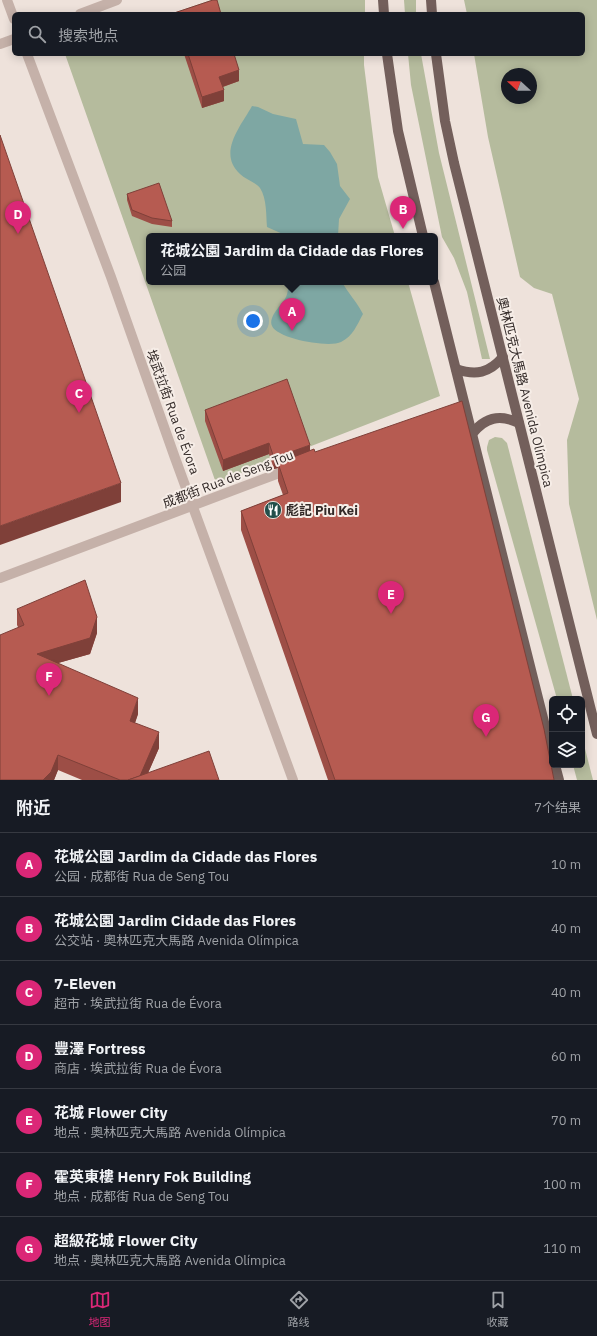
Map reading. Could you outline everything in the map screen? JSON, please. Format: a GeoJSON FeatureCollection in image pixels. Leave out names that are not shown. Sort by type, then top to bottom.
{"type":"FeatureCollection","features":[{"type":"Feature","properties":{"kind":"main road"},"geometry":{"type":"LineString","coordinates":[[383,0],[384,12]]}},
{"type":"Feature","properties":{"kind":"main road"},"geometry":{"type":"LineString","coordinates":[[431,0],[432,12]]}},
{"type":"Feature","properties":{"kind":"main road"},"geometry":{"type":"LineString","coordinates":[[388,56],[398,131],[422,233]]}},
{"type":"Feature","properties":{"kind":"main road","name":"奧林匹克大馬路 Avenida Olímpica"},"geometry":{"type":"LineString","coordinates":[[436,56],[445,121],[451,149],[597,734]]}},
{"type":"Feature","properties":{"kind":"main road"},"geometry":{"type":"LineString","coordinates":[[435,285],[456,369],[461,406],[472,434],[549,742]]}},
{"type":"Feature","properties":{"kind":"main road"},"geometry":{"type":"LineString","coordinates":[[456,369],[471,373],[487,370],[496,365],[503,356]]}},
{"type":"Feature","properties":{"kind":"main road"},"geometry":{"type":"LineString","coordinates":[[472,434],[479,426],[488,420],[509,418],[519,423]]}},
{"type":"Feature","properties":{"kind":"main road"},"geometry":{"type":"LineString","coordinates":[[556,768],[558,780]]}},
{"type":"Feature","properties":{"kind":"street"},"geometry":{"type":"LineString","coordinates":[[7,0],[12,13]]}},
{"type":"Feature","properties":{"kind":"street"},"geometry":{"type":"LineString","coordinates":[[85,12],[117,0]]}},
{"type":"Feature","properties":{"kind":"street"},"geometry":{"type":"LineString","coordinates":[[0,44],[12,40]]}},
{"type":"Feature","properties":{"kind":"street","name":"埃武拉街 Rua de Évora"},"geometry":{"type":"LineString","coordinates":[[28,56],[111,277],[293,780]]}},
{"type":"Feature","properties":{"kind":"street","name":"成都街 Rua de Seng Tou"},"geometry":{"type":"LineString","coordinates":[[0,578],[297,467]]}},
{"type":"Feature","properties":{"kind":"green space"},"geometry":{"type":"Polygon","coordinates":[[[211,0],[365,0],[365,12],[177,12],[211,0]]]}},
{"type":"Feature","properties":{"kind":"green space"},"geometry":{"type":"Polygon","coordinates":[[[404,0],[416,0],[416,12],[405,12],[404,0]]]}},
{"type":"Feature","properties":{"kind":"green space"},"geometry":{"type":"Polygon","coordinates":[[[464,0],[597,0],[597,620],[569,504],[567,440],[579,399],[552,294],[534,288],[520,277],[488,137],[474,56],[585,56],[585,12],[467,12],[464,0]]]}},
{"type":"Feature","properties":{"kind":"green space"},"geometry":{"type":"Polygon","coordinates":[[[66,56],[364,56],[378,177],[394,233],[146,233],[146,284],[66,56]]]}},
{"type":"Feature","properties":{"kind":"green space"},"geometry":{"type":"Polygon","coordinates":[[[408,56],[421,56],[439,153],[490,359],[482,359],[467,292],[454,258],[442,237],[411,85],[408,56]]]}},
{"type":"Feature","properties":{"kind":"green space"},"geometry":{"type":"Polygon","coordinates":[[[146,285],[409,285],[440,396],[216,483],[146,285]]]}},
{"type":"Feature","properties":{"kind":"green space"},"geometry":{"type":"Polygon","coordinates":[[[495,437],[502,438],[507,443],[572,696],[556,696],[487,450],[489,440],[495,437]]]}},
{"type":"Feature","properties":{"kind":"green space"},"geometry":{"type":"Polygon","coordinates":[[[585,749],[593,780],[577,780],[574,768],[585,768],[585,749]]]}},
{"type":"Feature","properties":{"kind":"water"},"geometry":{"type":"Polygon","coordinates":[[[252,106],[258,107],[273,114],[296,119],[303,144],[324,145],[337,164],[340,186],[350,199],[339,219],[338,233],[280,233],[267,227],[266,207],[260,188],[240,174],[233,166],[231,149],[237,131],[252,106]]]}},
{"type":"Feature","properties":{"kind":"water"},"geometry":{"type":"Polygon","coordinates":[[[289,285],[344,285],[363,314],[349,337],[341,342],[326,344],[293,338],[276,331],[271,322],[288,292],[289,285]]]}},
{"type":"Feature","properties":{"kind":"building"},"geometry":{"type":"Polygon","coordinates":[[[217,0],[220,12],[177,12],[217,0]]]}},
{"type":"Feature","properties":{"kind":"building"},"geometry":{"type":"Polygon","coordinates":[[[189,56],[235,56],[239,70],[219,77],[224,90],[202,97],[189,56]]]}},
{"type":"Feature","properties":{"kind":"building"},"geometry":{"type":"Polygon","coordinates":[[[0,135],[121,483],[0,526],[0,135]]]}},
{"type":"Feature","properties":{"kind":"building"},"geometry":{"type":"Polygon","coordinates":[[[159,183],[172,221],[152,218],[132,210],[127,194],[159,183]]]}},
{"type":"Feature","properties":{"kind":"building"},"geometry":{"type":"Polygon","coordinates":[[[287,379],[310,445],[274,458],[269,443],[223,460],[205,410],[287,379]]]}},
{"type":"Feature","properties":{"kind":"building"},"geometry":{"type":"Polygon","coordinates":[[[462,401],[544,729],[549,754],[549,768],[552,768],[554,780],[335,780],[241,511],[288,493],[278,463],[314,449],[315,452],[462,401]]]}},
{"type":"Feature","properties":{"kind":"building"},"geometry":{"type":"Polygon","coordinates":[[[85,580],[97,617],[90,638],[37,654],[138,698],[130,721],[159,732],[140,776],[128,780],[120,780],[58,755],[51,772],[43,780],[0,780],[0,635],[24,625],[17,609],[85,580]]]}},
{"type":"Feature","properties":{"kind":"building"},"geometry":{"type":"Polygon","coordinates":[[[209,751],[219,780],[128,780],[209,751]]]}},
{"type":"Feature","properties":{"kind":"place","name":"花城公園 Jardim Cidade das Flores"},"geometry":{"type":"Point","coordinates":[403,229]}},
{"type":"Feature","properties":{"kind":"place","name":"豐澤 Fortress"},"geometry":{"type":"Point","coordinates":[18,234]}},
{"type":"Feature","properties":{"kind":"place","name":"花城公園 Jardim da Cidade das Flores"},"geometry":{"type":"Point","coordinates":[292,331]}},
{"type":"Feature","properties":{"kind":"place","name":"7-Eleven"},"geometry":{"type":"Point","coordinates":[79,413]}},
{"type":"Feature","properties":{"kind":"place","name":"彪記 Piu Kei"},"geometry":{"type":"Point","coordinates":[273,510]}},
{"type":"Feature","properties":{"kind":"place","name":"花城 Flower City"},"geometry":{"type":"Point","coordinates":[391,614]}},
{"type":"Feature","properties":{"kind":"place","name":"霍英東樓 Henry Fok Building"},"geometry":{"type":"Point","coordinates":[49,696]}},
{"type":"Feature","properties":{"kind":"place","name":"超級花城 Flower City"},"geometry":{"type":"Point","coordinates":[486,737]}}]}
